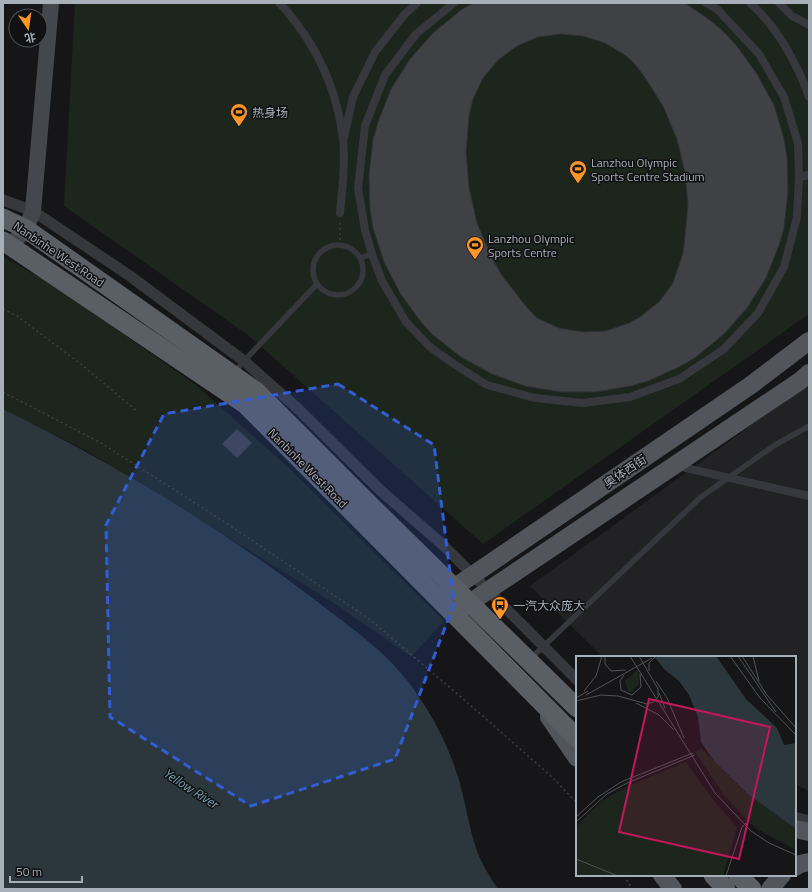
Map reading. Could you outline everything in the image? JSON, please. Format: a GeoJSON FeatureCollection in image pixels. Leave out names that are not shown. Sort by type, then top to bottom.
{"type":"FeatureCollection","features":[{"type":"Feature","properties":{"kind":"highway","name":"Nanbinhe West Road"},"geometry":{"type":"LineString","coordinates":[[3,218],[26,229],[231,378],[245,404],[576,737]]}},
{"type":"Feature","properties":{"kind":"highway","name":"Nanbinhe West Road"},"geometry":{"type":"LineString","coordinates":[[7,243],[231,378],[256,391],[574,704]]}},
{"type":"Feature","properties":{"kind":"highway"},"geometry":{"type":"LineString","coordinates":[[713,876],[726,889]]}},
{"type":"Feature","properties":{"kind":"highway"},"geometry":{"type":"LineString","coordinates":[[739,876],[752,889]]}},
{"type":"Feature","properties":{"kind":"main road"},"geometry":{"type":"LineString","coordinates":[[7,243],[26,229],[33,211],[51,3]]}},
{"type":"Feature","properties":{"kind":"main road","name":"奥体西街"},"geometry":{"type":"LineString","coordinates":[[438,599],[751,385],[809,341]]}},
{"type":"Feature","properties":{"kind":"main road","name":"奥体西街"},"geometry":{"type":"LineString","coordinates":[[453,614],[800,381],[809,373]]}},
{"type":"Feature","properties":{"kind":"main road"},"geometry":{"type":"LineString","coordinates":[[534,695],[576,757]]}},
{"type":"Feature","properties":{"kind":"main road"},"geometry":{"type":"LineString","coordinates":[[796,829],[809,832]]}},
{"type":"Feature","properties":{"kind":"main road"},"geometry":{"type":"LineString","coordinates":[[796,866],[809,862]]}},
{"type":"Feature","properties":{"kind":"main road"},"geometry":{"type":"LineString","coordinates":[[663,876],[673,889]]}},
{"type":"Feature","properties":{"kind":"main road"},"geometry":{"type":"LineString","coordinates":[[709,876],[717,889]]}},
{"type":"Feature","properties":{"kind":"main road"},"geometry":{"type":"LineString","coordinates":[[770,889],[781,876]]}},
{"type":"Feature","properties":{"kind":"street"},"geometry":{"type":"LineString","coordinates":[[279,3],[308,40],[326,71],[335,100],[343,140],[343,180],[340,212]]}},
{"type":"Feature","properties":{"kind":"street"},"geometry":{"type":"LineString","coordinates":[[343,140],[353,97],[375,52],[405,14],[417,3]]}},
{"type":"Feature","properties":{"kind":"street"},"geometry":{"type":"LineString","coordinates":[[454,3],[416,34],[385,75],[365,126],[358,188],[364,230],[382,281],[406,322],[430,347],[487,385],[534,398],[583,403],[630,397],[679,379],[724,349],[758,313],[784,267],[797,217],[800,177],[798,143],[784,97],[759,54],[717,10],[706,3]]}},
{"type":"Feature","properties":{"kind":"street"},"geometry":{"type":"LineString","coordinates":[[750,3],[760,11],[782,42],[804,83],[809,97]]}},
{"type":"Feature","properties":{"kind":"street"},"geometry":{"type":"LineString","coordinates":[[779,3],[792,16],[809,25]]}},
{"type":"Feature","properties":{"kind":"street"},"geometry":{"type":"LineString","coordinates":[[800,177],[809,175]]}},
{"type":"Feature","properties":{"kind":"street","name":"Nanbinhe West Road"},"geometry":{"type":"LineString","coordinates":[[3,200],[33,211],[130,276],[231,378],[295,406],[380,490],[443,545],[576,679]]}},
{"type":"Feature","properties":{"kind":"street"},"geometry":{"type":"LineString","coordinates":[[674,466],[809,496]]}},
{"type":"Feature","properties":{"kind":"street"},"geometry":{"type":"LineString","coordinates":[[796,817],[809,821]]}},
{"type":"Feature","properties":{"kind":"lane"},"geometry":{"type":"LineString","coordinates":[[340,245],[348,247],[355,251],[360,258],[363,266],[363,274],[355,289],[348,293],[339,295],[327,292],[317,284],[314,277],[314,261],[318,254],[324,249],[340,245]]}},
{"type":"Feature","properties":{"kind":"lane"},"geometry":{"type":"LineString","coordinates":[[360,258],[372,254]]}},
{"type":"Feature","properties":{"kind":"lane"},"geometry":{"type":"LineString","coordinates":[[231,378],[317,284]]}},
{"type":"Feature","properties":{"kind":"lane"},"geometry":{"type":"LineString","coordinates":[[528,660],[701,497],[775,445],[809,426]]}},
{"type":"Feature","properties":{"kind":"path"},"geometry":{"type":"LineString","coordinates":[[340,212],[340,245]]}},
{"type":"Feature","properties":{"kind":"path"},"geometry":{"type":"LineString","coordinates":[[3,309],[17,316],[82,365],[138,412]]}},
{"type":"Feature","properties":{"kind":"path"},"geometry":{"type":"LineString","coordinates":[[3,392],[101,443],[220,519],[368,618],[552,777],[576,802]]}},
{"type":"Feature","properties":{"kind":"path"},"geometry":{"type":"LineString","coordinates":[[625,876],[628,883],[633,889]]}},
{"type":"Feature","properties":{"kind":"highlighted area"},"geometry":{"type":"Polygon","coordinates":[[[338,384],[434,445],[454,604],[395,759],[251,806],[110,717],[106,525],[164,414],[338,384]]]}},
{"type":"Feature","properties":{"kind":"shaded area","name":"Lanzhou Olympic Sports Centre"},"geometry":{"type":"Polygon","coordinates":[[[75,3],[809,3],[809,314],[483,544],[248,335],[64,206],[75,3]]]}},
{"type":"Feature","properties":{"kind":"shaded area"},"geometry":{"type":"Polygon","coordinates":[[[3,257],[52,284],[196,385],[290,469],[444,621],[411,657],[337,605],[127,475],[83,449],[3,409],[3,257]]]}},
{"type":"Feature","properties":{"kind":"shaded area"},"geometry":{"type":"Polygon","coordinates":[[[809,382],[809,791],[796,784],[796,656],[602,656],[530,586],[809,382]]]}},
{"type":"Feature","properties":{"kind":"water","name":"Yellow River"},"geometry":{"type":"Polygon","coordinates":[[[3,409],[88,453],[171,501],[290,581],[376,648],[408,681],[440,732],[457,774],[478,853],[498,889],[3,889],[3,409]]]}},
{"type":"Feature","properties":{"kind":"building"},"geometry":{"type":"Polygon","coordinates":[[[473,3],[685,3],[724,32],[736,45],[757,74],[774,105],[784,139],[787,157],[788,192],[784,228],[766,278],[747,308],[724,334],[696,357],[681,366],[648,381],[631,386],[596,392],[561,392],[525,386],[492,374],[461,357],[433,335],[421,322],[400,293],[384,262],[373,228],[370,210],[369,175],[373,140],[378,122],[391,89],[410,59],[433,33],[461,10],[473,3]],[[561,34],[538,37],[517,46],[498,60],[483,78],[473,99],[469,116],[466,152],[469,187],[477,223],[492,258],[501,274],[537,318],[559,328],[583,332],[606,331],[629,323],[640,317],[659,302],[673,283],[683,253],[688,205],[685,173],[677,139],[663,106],[644,76],[633,62],[625,55],[605,43],[583,36],[561,34]]]}},
{"type":"Feature","properties":{"kind":"building"},"geometry":{"type":"Polygon","coordinates":[[[237,429],[252,443],[237,458],[222,444],[237,429]]]}},
{"type":"Feature","properties":{"kind":"place","name":"热身场"},"geometry":{"type":"Point","coordinates":[239,127]}},
{"type":"Feature","properties":{"kind":"place","name":"Lanzhou Olympic Sports Centre Stadium"},"geometry":{"type":"Point","coordinates":[578,184]}},
{"type":"Feature","properties":{"kind":"place","name":"Lanzhou Olympic Sports Centre"},"geometry":{"type":"Point","coordinates":[475,260]}},
{"type":"Feature","properties":{"kind":"place","name":"一汽大众庞大"},"geometry":{"type":"Point","coordinates":[500,620]}}]}
